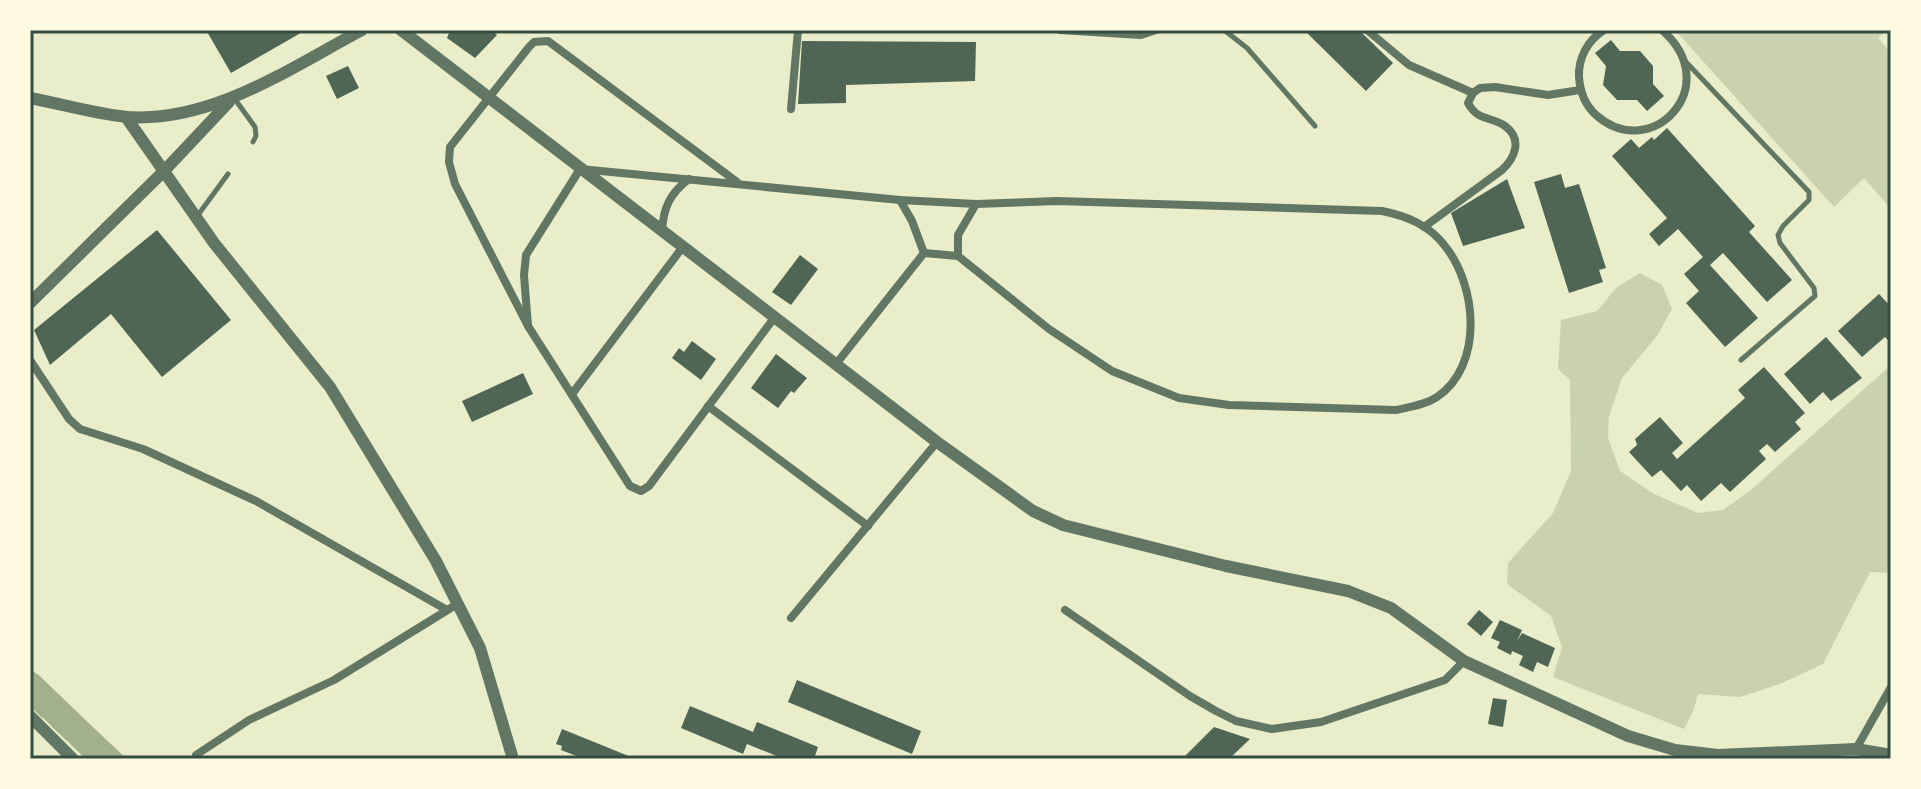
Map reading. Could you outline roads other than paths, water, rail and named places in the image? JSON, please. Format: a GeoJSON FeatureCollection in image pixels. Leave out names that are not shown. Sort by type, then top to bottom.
{"type":"FeatureCollection","features":[{"type":"Feature","properties":{"kind":"street"},"geometry":{"type":"LineString","coordinates":[[30,98],[126,117],[181,113],[234,97],[362,30]]}},
{"type":"Feature","properties":{"kind":"street"},"geometry":{"type":"LineString","coordinates":[[401,30],[682,248],[1033,511],[1063,525],[1226,566],[1348,591],[1391,608],[1464,661],[1652,744],[1718,755],[1794,756],[1856,749],[1891,755]]}},
{"type":"Feature","properties":{"kind":"street"},"geometry":{"type":"LineString","coordinates":[[791,109],[798,30]]}},
{"type":"Feature","properties":{"kind":"street"},"geometry":{"type":"LineString","coordinates":[[1060,30],[1141,35],[1156,30]]}},
{"type":"Feature","properties":{"kind":"street"},"geometry":{"type":"LineString","coordinates":[[1367,30],[1409,65],[1473,93]]}},
{"type":"Feature","properties":{"kind":"street"},"geometry":{"type":"LineString","coordinates":[[1604,30],[1585,48],[1578,68],[1580,90],[1589,109],[1605,123],[1626,130],[1647,129],[1666,120],[1681,104],[1688,84],[1686,62],[1677,43],[1662,30]]}},
{"type":"Feature","properties":{"kind":"street"},"geometry":{"type":"LineString","coordinates":[[737,182],[548,41],[534,42],[450,147],[449,162],[455,184],[528,326],[630,486],[641,491],[649,486],[774,318]]}},
{"type":"Feature","properties":{"kind":"street"},"geometry":{"type":"LineString","coordinates":[[1424,227],[1512,161],[1516,150],[1513,134],[1504,124],[1488,121],[1473,112],[1468,103],[1473,93],[1480,88],[1495,87],[1548,95],[1580,90]]}},
{"type":"Feature","properties":{"kind":"street"},"geometry":{"type":"LineString","coordinates":[[30,303],[234,97]]}},
{"type":"Feature","properties":{"kind":"street"},"geometry":{"type":"LineString","coordinates":[[126,117],[196,217],[330,387],[459,603],[480,648],[513,759]]}},
{"type":"Feature","properties":{"kind":"street"},"geometry":{"type":"LineString","coordinates":[[580,169],[900,200],[976,204],[1057,201],[1382,211],[1406,216],[1444,244],[1458,265],[1469,301],[1471,331],[1465,360],[1452,381],[1437,397],[1420,405],[1396,410],[1229,405],[1179,398],[1112,371],[1049,329],[958,256],[924,253]]}},
{"type":"Feature","properties":{"kind":"street"},"geometry":{"type":"LineString","coordinates":[[528,326],[524,275],[526,255],[580,169]]}},
{"type":"Feature","properties":{"kind":"street"},"geometry":{"type":"LineString","coordinates":[[662,232],[662,216],[668,201],[677,188],[690,179]]}},
{"type":"Feature","properties":{"kind":"street"},"geometry":{"type":"LineString","coordinates":[[900,200],[924,253]]}},
{"type":"Feature","properties":{"kind":"street"},"geometry":{"type":"LineString","coordinates":[[958,256],[958,235],[976,204]]}},
{"type":"Feature","properties":{"kind":"street"},"geometry":{"type":"LineString","coordinates":[[572,394],[682,248]]}},
{"type":"Feature","properties":{"kind":"street"},"geometry":{"type":"LineString","coordinates":[[836,364],[924,253]]}},
{"type":"Feature","properties":{"kind":"street"},"geometry":{"type":"LineString","coordinates":[[30,360],[69,419],[80,429],[143,449],[256,501],[447,610]]}},
{"type":"Feature","properties":{"kind":"street"},"geometry":{"type":"LineString","coordinates":[[708,406],[868,526]]}},
{"type":"Feature","properties":{"kind":"street"},"geometry":{"type":"LineString","coordinates":[[791,618],[937,442]]}},
{"type":"Feature","properties":{"kind":"street"},"geometry":{"type":"LineString","coordinates":[[196,755],[249,720],[334,680],[459,603]]}},
{"type":"Feature","properties":{"kind":"street"},"geometry":{"type":"LineString","coordinates":[[1065,610],[1203,704],[1236,721],[1272,729],[1321,722],[1445,680],[1464,661]]}},
{"type":"Feature","properties":{"kind":"street"},"geometry":{"type":"LineString","coordinates":[[1856,749],[1891,687]]}},
{"type":"Feature","properties":{"kind":"street"},"geometry":{"type":"LineString","coordinates":[[30,716],[73,759]]}},
{"type":"Feature","properties":{"kind":"lane"},"geometry":{"type":"LineString","coordinates":[[1224,30],[1247,48],[1315,126]]}},
{"type":"Feature","properties":{"kind":"lane"},"geometry":{"type":"LineString","coordinates":[[1686,62],[1809,192],[1809,200],[1778,235],[1780,243],[1814,288],[1815,296],[1741,360]]}},
{"type":"Feature","properties":{"kind":"lane"},"geometry":{"type":"LineString","coordinates":[[234,97],[255,127],[253,142]]}},
{"type":"Feature","properties":{"kind":"lane"},"geometry":{"type":"LineString","coordinates":[[196,217],[228,174]]}},
{"type":"Feature","properties":{"kind":"waterway"},"geometry":{"type":"LineString","coordinates":[[30,686],[106,759]]}}]}
